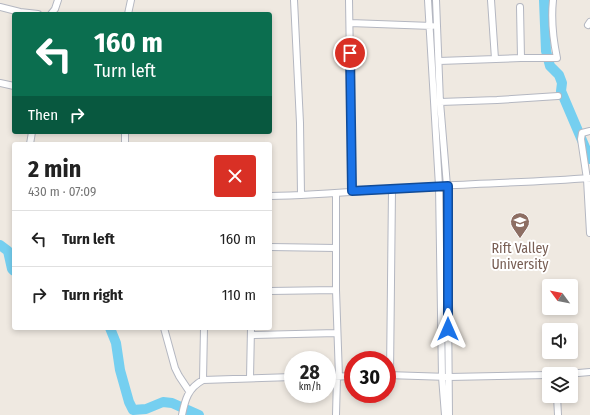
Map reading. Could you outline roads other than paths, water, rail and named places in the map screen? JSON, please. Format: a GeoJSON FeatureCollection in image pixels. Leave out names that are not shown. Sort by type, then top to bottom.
{"type":"FeatureCollection","features":[{"type":"Feature","properties":{"kind":"street"},"geometry":{"type":"LineString","coordinates":[[53,12],[58,0]]}},
{"type":"Feature","properties":{"kind":"street"},"geometry":{"type":"LineString","coordinates":[[128,12],[131,0]]}},
{"type":"Feature","properties":{"kind":"street"},"geometry":{"type":"LineString","coordinates":[[294,0],[300,123],[301,195]]}},
{"type":"Feature","properties":{"kind":"street"},"geometry":{"type":"LineString","coordinates":[[349,0],[352,191]]}},
{"type":"Feature","properties":{"kind":"street"},"geometry":{"type":"LineString","coordinates":[[428,0],[440,186],[445,377],[449,415]]}},
{"type":"Feature","properties":{"kind":"street"},"geometry":{"type":"LineString","coordinates":[[436,0],[440,102],[448,186],[445,415]]}},
{"type":"Feature","properties":{"kind":"street"},"geometry":{"type":"LineString","coordinates":[[491,0],[495,59]]}},
{"type":"Feature","properties":{"kind":"street"},"geometry":{"type":"LineString","coordinates":[[438,61],[557,58],[554,43],[552,10],[553,0]]}},
{"type":"Feature","properties":{"kind":"street"},"geometry":{"type":"LineString","coordinates":[[0,7],[20,12]]}},
{"type":"Feature","properties":{"kind":"street"},"geometry":{"type":"LineString","coordinates":[[520,7],[521,58]]}},
{"type":"Feature","properties":{"kind":"street"},"geometry":{"type":"LineString","coordinates":[[350,23],[437,26]]}},
{"type":"Feature","properties":{"kind":"street"},"geometry":{"type":"LineString","coordinates":[[0,83],[12,86]]}},
{"type":"Feature","properties":{"kind":"street"},"geometry":{"type":"LineString","coordinates":[[440,102],[558,96]]}},
{"type":"Feature","properties":{"kind":"street"},"geometry":{"type":"LineString","coordinates":[[590,131],[584,132],[581,137],[589,178],[590,233]]}},
{"type":"Feature","properties":{"kind":"street"},"geometry":{"type":"LineString","coordinates":[[272,196],[589,178]]}},
{"type":"Feature","properties":{"kind":"street"},"geometry":{"type":"LineString","coordinates":[[389,351],[392,189]]}},
{"type":"Feature","properties":{"kind":"street"},"geometry":{"type":"LineString","coordinates":[[336,193],[338,377],[336,415]]}},
{"type":"Feature","properties":{"kind":"street"},"geometry":{"type":"LineString","coordinates":[[272,247],[336,248]]}},
{"type":"Feature","properties":{"kind":"street"},"geometry":{"type":"LineString","coordinates":[[272,291],[336,290]]}},
{"type":"Feature","properties":{"kind":"street"},"geometry":{"type":"LineString","coordinates":[[165,330],[175,368],[189,391]]}},
{"type":"Feature","properties":{"kind":"street"},"geometry":{"type":"LineString","coordinates":[[203,380],[204,330]]}},
{"type":"Feature","properties":{"kind":"street"},"geometry":{"type":"LineString","coordinates":[[250,378],[251,331],[337,334]]}},
{"type":"Feature","properties":{"kind":"street"},"geometry":{"type":"LineString","coordinates":[[578,373],[590,372]]}},
{"type":"Feature","properties":{"kind":"street"},"geometry":{"type":"LineString","coordinates":[[396,375],[445,377],[542,375]]}},
{"type":"Feature","properties":{"kind":"street"},"geometry":{"type":"LineString","coordinates":[[182,415],[185,400],[189,391],[203,380],[284,377]]}},
{"type":"Feature","properties":{"kind":"street"},"geometry":{"type":"LineString","coordinates":[[338,377],[344,377]]}},
{"type":"Feature","properties":{"kind":"street"},"geometry":{"type":"LineString","coordinates":[[557,403],[558,415]]}},
{"type":"Feature","properties":{"kind":"waterway"},"geometry":{"type":"LineString","coordinates":[[544,0],[546,51],[550,66],[559,75],[562,83],[561,91],[590,159]]}},
{"type":"Feature","properties":{"kind":"waterway"},"geometry":{"type":"LineString","coordinates":[[0,245],[8,251],[12,269]]}},
{"type":"Feature","properties":{"kind":"waterway"},"geometry":{"type":"LineString","coordinates":[[111,330],[116,343],[120,370],[129,402],[133,410],[146,409],[163,402],[172,403],[199,415]]}},
{"type":"Feature","properties":{"kind":"place","name":"Rift Valley University"},"geometry":{"type":"Point","coordinates":[520,239]}}]}
